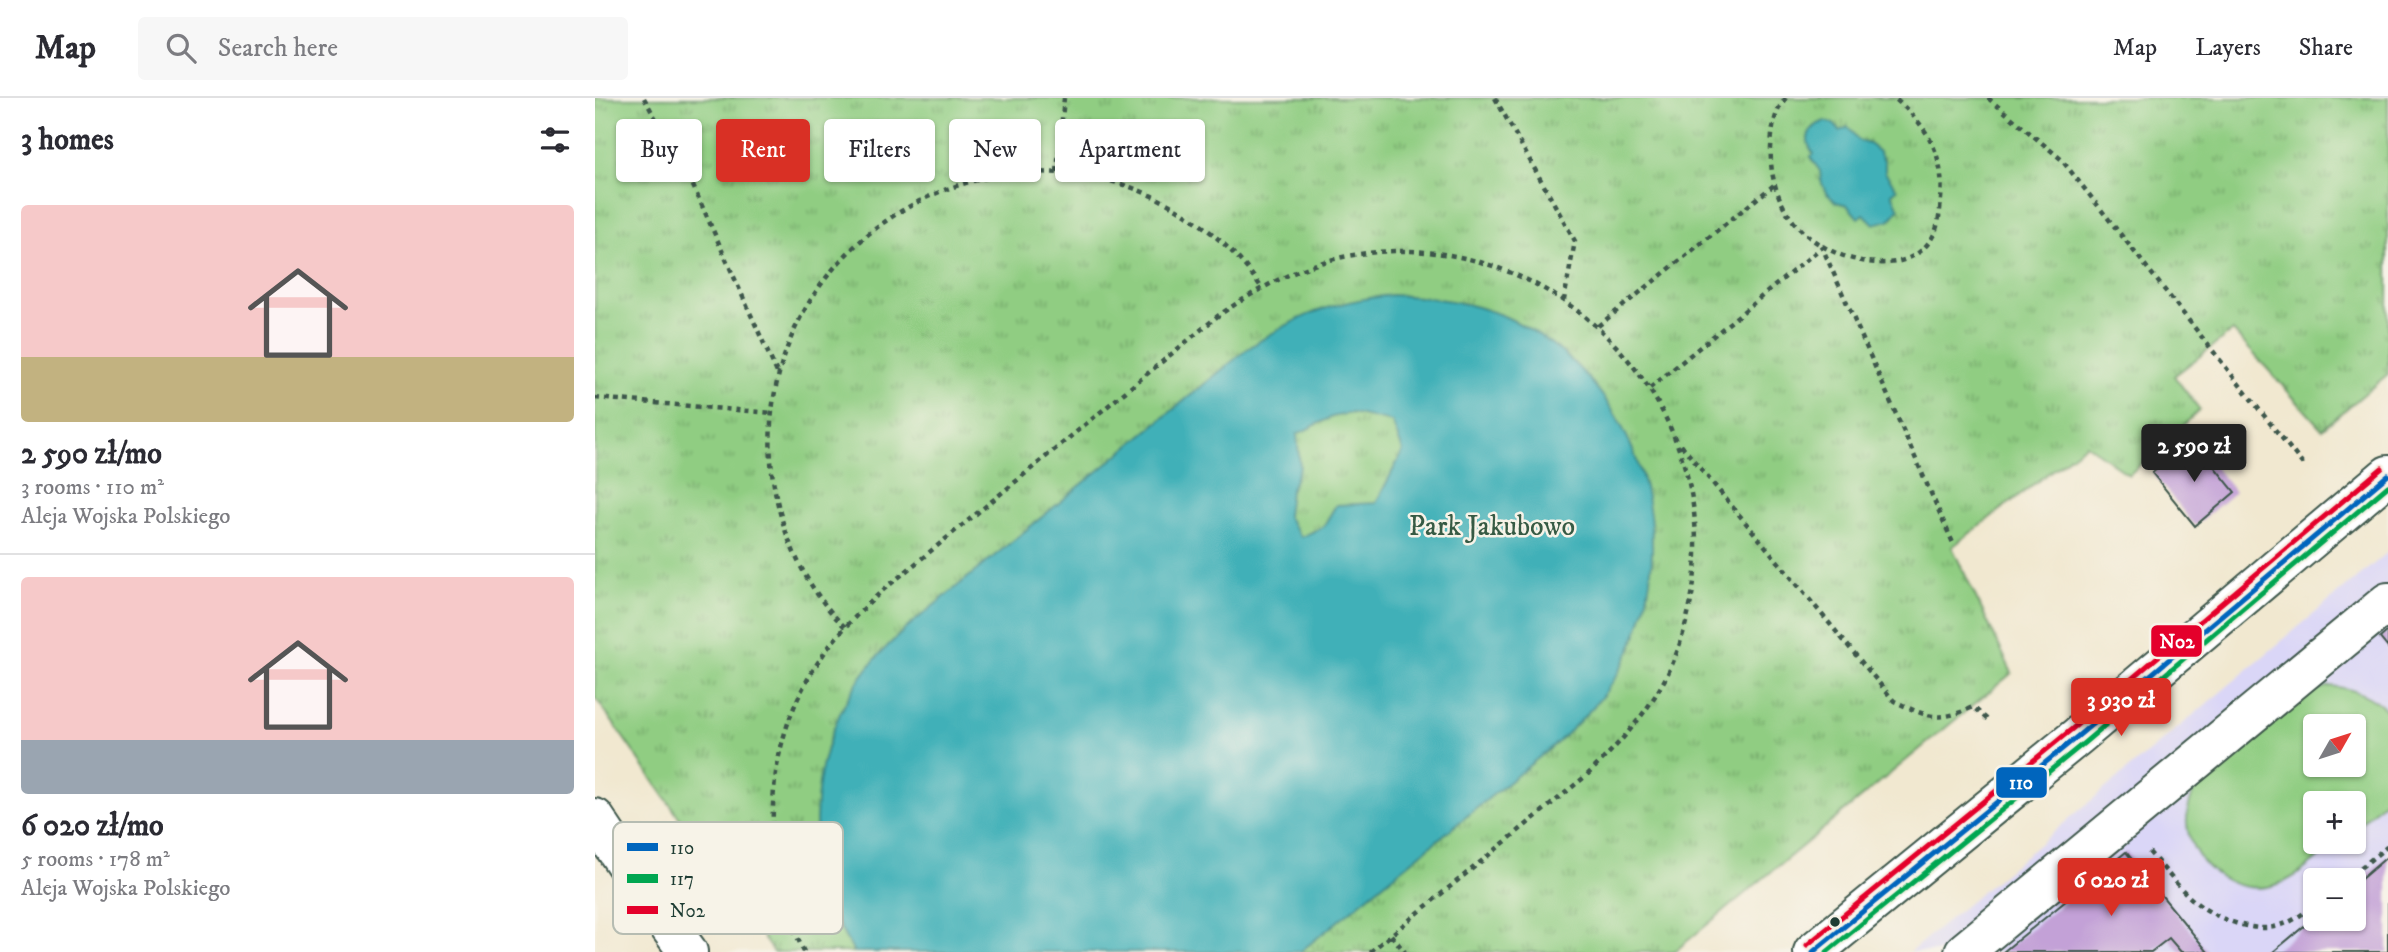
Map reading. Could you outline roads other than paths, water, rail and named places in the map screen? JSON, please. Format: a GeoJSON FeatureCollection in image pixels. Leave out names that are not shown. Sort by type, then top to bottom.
{"type":"FeatureCollection","features":[{"type":"Feature","properties":{"kind":"main road"},"geometry":{"type":"LineString","coordinates":[[1819,950],[2388,475]]}},
{"type":"Feature","properties":{"kind":"main road"},"geometry":{"type":"LineString","coordinates":[[1964,952],[2388,602]]}},
{"type":"Feature","properties":{"kind":"main road"},"geometry":{"type":"LineString","coordinates":[[595,818],[613,845]]}},
{"type":"Feature","properties":{"kind":"main road"},"geometry":{"type":"LineString","coordinates":[[675,934],[688,952]]}},
{"type":"Feature","properties":{"kind":"water"},"geometry":{"type":"Polygon","coordinates":[[[1825,121],[1834,124],[1840,131],[1848,127],[1859,141],[1869,144],[1879,152],[1885,162],[1885,172],[1897,189],[1892,193],[1899,209],[1890,220],[1874,224],[1864,214],[1858,218],[1847,205],[1836,202],[1826,193],[1820,171],[1810,157],[1814,154],[1808,143],[1811,130],[1825,121]]]}},
{"type":"Feature","properties":{"kind":"water"},"geometry":{"type":"Polygon","coordinates":[[[1391,295],[1435,299],[1478,307],[1506,317],[1554,346],[1592,383],[1622,427],[1642,476],[1651,528],[1650,581],[1637,633],[1606,691],[1558,742],[1300,952],[854,952],[843,932],[843,822],[816,822],[816,817],[819,782],[827,747],[840,714],[869,667],[911,624],[1246,350],[1281,328],[1314,312],[1391,295]],[[1352,413],[1332,417],[1297,434],[1300,467],[1290,491],[1287,516],[1301,537],[1323,527],[1336,505],[1376,503],[1403,451],[1392,422],[1352,413]]]}},
{"type":"Feature","properties":{"kind":"park label","name":"Park Jakubowo"},"geometry":{"type":"Point","coordinates":[1492,525]}}]}
